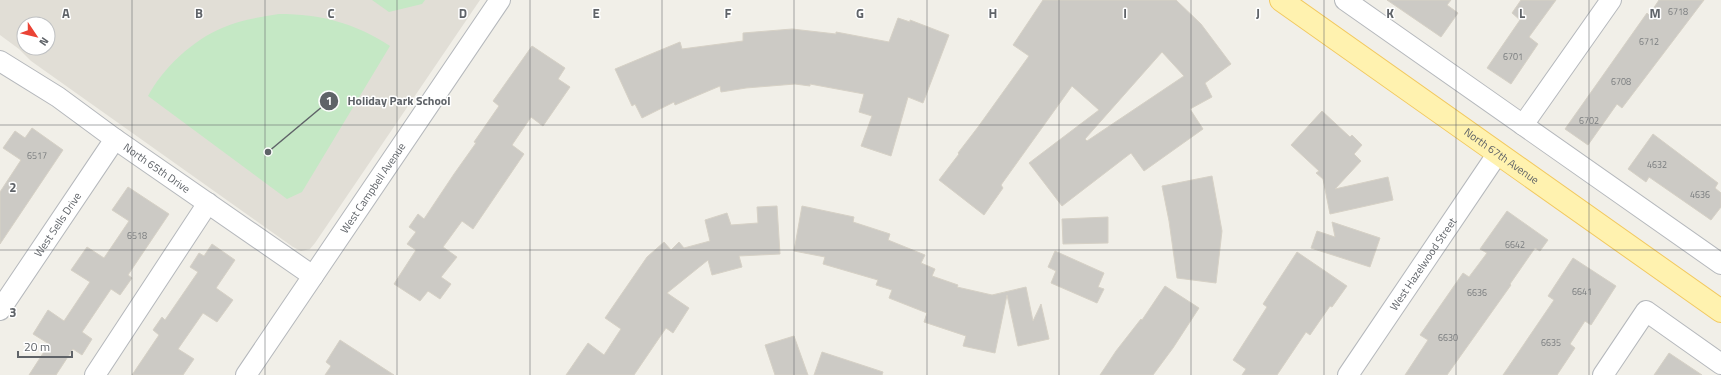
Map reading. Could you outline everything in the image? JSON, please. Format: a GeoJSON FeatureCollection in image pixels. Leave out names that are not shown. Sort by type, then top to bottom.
{"type":"FeatureCollection","features":[{"type":"Feature","properties":{"kind":"main road","name":"North 67th Avenue"},"geometry":{"type":"LineString","coordinates":[[1281,0],[1721,311]]}},
{"type":"Feature","properties":{"kind":"street","name":"West Campbell Avenue"},"geometry":{"type":"LineString","coordinates":[[246,375],[500,0]]}},
{"type":"Feature","properties":{"kind":"street"},"geometry":{"type":"LineString","coordinates":[[1523,125],[1611,0]]}},
{"type":"Feature","properties":{"kind":"street"},"geometry":{"type":"LineString","coordinates":[[1353,2],[1523,125],[1721,264]]}},
{"type":"Feature","properties":{"kind":"street","name":"North 65th Drive"},"geometry":{"type":"LineString","coordinates":[[0,61],[58,97],[115,139],[313,276]]}},
{"type":"Feature","properties":{"kind":"street","name":"West Sells Drive"},"geometry":{"type":"LineString","coordinates":[[0,310],[115,139]]}},
{"type":"Feature","properties":{"kind":"street","name":"West Hazelwood Street"},"geometry":{"type":"LineString","coordinates":[[1348,375],[1498,153]]}},
{"type":"Feature","properties":{"kind":"street"},"geometry":{"type":"LineString","coordinates":[[95,375],[208,203]]}},
{"type":"Feature","properties":{"kind":"street"},"geometry":{"type":"LineString","coordinates":[[1603,375],[1646,311],[1721,364]]}},
{"type":"Feature","properties":{"kind":"shaded area"},"geometry":{"type":"Polygon","coordinates":[[[0,0],[480,0],[315,243],[310,249],[301,251],[293,247],[31,61],[26,56],[56,56],[56,16],[16,16],[16,47],[0,35],[0,0]]]}},
{"type":"Feature","properties":{"kind":"green space"},"geometry":{"type":"Polygon","coordinates":[[[372,0],[425,0],[422,4],[389,12],[372,0]]]}},
{"type":"Feature","properties":{"kind":"green space"},"geometry":{"type":"Polygon","coordinates":[[[279,14],[294,14],[337,21],[364,31],[390,46],[302,192],[287,199],[148,96],[170,65],[190,47],[211,33],[236,23],[279,14]]]}},
{"type":"Feature","properties":{"kind":"building"},"geometry":{"type":"Polygon","coordinates":[[[1043,0],[1176,0],[1201,24],[1231,64],[1205,83],[1212,97],[1190,109],[1203,129],[1144,171],[1131,153],[1062,206],[1029,163],[1099,110],[1072,86],[1001,185],[1003,188],[984,215],[939,180],[1029,56],[1013,45],[1043,0]],[[1162,52],[1085,139],[1087,141],[1184,76],[1162,52]]]}},
{"type":"Feature","properties":{"kind":"building"},"geometry":{"type":"Polygon","coordinates":[[[1387,0],[1451,0],[1447,5],[1458,13],[1441,37],[1387,0]]]}},
{"type":"Feature","properties":{"kind":"building"},"geometry":{"type":"Polygon","coordinates":[[[1521,0],[1556,0],[1529,37],[1538,44],[1511,84],[1487,68],[1520,20],[1512,13],[1521,0]]]}},
{"type":"Feature","properties":{"kind":"building"},"geometry":{"type":"Polygon","coordinates":[[[1659,0],[1704,0],[1622,108],[1617,104],[1588,145],[1565,129],[1647,13],[1649,15],[1659,0]]]}},
{"type":"Feature","properties":{"kind":"building"},"geometry":{"type":"Polygon","coordinates":[[[898,18],[910,22],[910,20],[949,35],[923,103],[908,97],[891,156],[861,146],[872,116],[859,112],[864,94],[810,84],[810,86],[795,84],[746,88],[721,92],[720,86],[675,105],[674,102],[642,118],[635,104],[632,106],[615,69],[680,42],[682,49],[743,41],[743,33],[792,29],[836,34],[836,32],[889,42],[898,18]]]}},
{"type":"Feature","properties":{"kind":"building"},"geometry":{"type":"Polygon","coordinates":[[[532,46],[565,68],[558,79],[570,87],[543,126],[531,117],[512,145],[524,154],[473,229],[462,221],[443,247],[457,257],[441,277],[451,284],[440,299],[428,291],[420,301],[394,284],[416,250],[407,244],[416,232],[409,227],[418,214],[424,219],[476,143],[474,142],[499,106],[493,101],[532,46]]]}},
{"type":"Feature","properties":{"kind":"building"},"geometry":{"type":"Polygon","coordinates":[[[1322,111],[1350,137],[1352,135],[1362,145],[1354,154],[1361,161],[1335,189],[1388,177],[1393,200],[1330,214],[1323,179],[1316,173],[1319,171],[1291,145],[1322,111]]]}},
{"type":"Feature","properties":{"kind":"building"},"geometry":{"type":"Polygon","coordinates":[[[32,128],[63,150],[0,244],[0,192],[21,160],[3,148],[15,131],[25,138],[32,128]]]}},
{"type":"Feature","properties":{"kind":"building"},"geometry":{"type":"Polygon","coordinates":[[[1653,134],[1718,183],[1715,188],[1721,193],[1721,207],[1711,220],[1649,177],[1646,182],[1628,169],[1653,134]]]}},
{"type":"Feature","properties":{"kind":"building"},"geometry":{"type":"Polygon","coordinates":[[[1212,176],[1222,231],[1216,283],[1177,278],[1169,221],[1162,186],[1212,176]]]}},
{"type":"Feature","properties":{"kind":"building"},"geometry":{"type":"Polygon","coordinates":[[[128,187],[169,214],[128,275],[132,278],[120,295],[111,289],[82,332],[92,339],[82,355],[73,349],[56,375],[29,375],[49,344],[33,334],[48,310],[64,321],[90,282],[71,270],[87,247],[104,258],[129,221],[112,210],[128,187]]]}},
{"type":"Feature","properties":{"kind":"building"},"geometry":{"type":"Polygon","coordinates":[[[777,206],[780,254],[739,256],[742,267],[712,275],[708,260],[667,293],[689,308],[673,333],[666,328],[634,375],[566,375],[588,343],[604,355],[621,329],[605,318],[647,257],[664,242],[671,250],[679,242],[684,248],[710,241],[705,220],[727,213],[731,225],[758,223],[757,207],[777,206]]]}},
{"type":"Feature","properties":{"kind":"building"},"geometry":{"type":"Polygon","coordinates":[[[802,206],[854,217],[853,222],[890,234],[888,240],[925,255],[921,263],[935,269],[932,276],[958,285],[957,287],[992,295],[1026,287],[1033,321],[1041,304],[1049,339],[1018,346],[1007,295],[995,353],[963,346],[966,336],[924,322],[927,313],[889,298],[892,290],[876,285],[878,280],[823,264],[825,257],[794,251],[802,206]]]}},
{"type":"Feature","properties":{"kind":"building"},"geometry":{"type":"Polygon","coordinates":[[[1507,211],[1548,240],[1540,251],[1535,248],[1510,284],[1511,285],[1447,375],[1405,375],[1428,340],[1420,335],[1463,273],[1469,277],[1487,253],[1480,249],[1507,211]]]}},
{"type":"Feature","properties":{"kind":"building"},"geometry":{"type":"Polygon","coordinates":[[[1108,217],[1108,243],[1063,244],[1062,219],[1108,217]]]}},
{"type":"Feature","properties":{"kind":"building"},"geometry":{"type":"Polygon","coordinates":[[[1332,222],[1380,238],[1370,267],[1311,248],[1317,231],[1335,237],[1332,222]]]}},
{"type":"Feature","properties":{"kind":"building"},"geometry":{"type":"Polygon","coordinates":[[[212,244],[235,260],[216,288],[233,300],[217,322],[203,313],[178,349],[194,359],[183,375],[132,375],[159,335],[153,330],[162,317],[165,320],[198,272],[190,267],[199,253],[204,256],[212,244]]]}},
{"type":"Feature","properties":{"kind":"building"},"geometry":{"type":"Polygon","coordinates":[[[1055,251],[1104,273],[1098,287],[1104,289],[1097,303],[1051,283],[1056,271],[1048,267],[1055,251]]]}},
{"type":"Feature","properties":{"kind":"building"},"geometry":{"type":"Polygon","coordinates":[[[1297,252],[1347,286],[1332,307],[1330,306],[1310,335],[1306,332],[1277,375],[1242,375],[1246,369],[1233,360],[1267,307],[1263,304],[1297,252]]]}},
{"type":"Feature","properties":{"kind":"building"},"geometry":{"type":"Polygon","coordinates":[[[1573,258],[1616,286],[1591,325],[1585,321],[1570,344],[1575,348],[1557,375],[1503,375],[1554,300],[1548,296],[1573,258]]]}},
{"type":"Feature","properties":{"kind":"building"},"geometry":{"type":"Polygon","coordinates":[[[1165,286],[1199,308],[1173,348],[1153,375],[1100,375],[1116,351],[1141,319],[1142,320],[1165,286]]]}},
{"type":"Feature","properties":{"kind":"building"},"geometry":{"type":"Polygon","coordinates":[[[794,336],[808,375],[775,375],[765,345],[794,336]]]}},
{"type":"Feature","properties":{"kind":"building"},"geometry":{"type":"Polygon","coordinates":[[[340,340],[394,375],[325,375],[331,366],[326,362],[340,340]]]}},
{"type":"Feature","properties":{"kind":"building"},"geometry":{"type":"Polygon","coordinates":[[[822,352],[883,372],[882,375],[814,375],[822,352]]]}},
{"type":"Feature","properties":{"kind":"building"},"geometry":{"type":"Polygon","coordinates":[[[1669,353],[1702,375],[1654,375],[1669,353]]]}},
{"type":"Feature","properties":{"kind":"place","name":"Holiday Park School"},"geometry":{"type":"Point","coordinates":[268,152]}}]}
